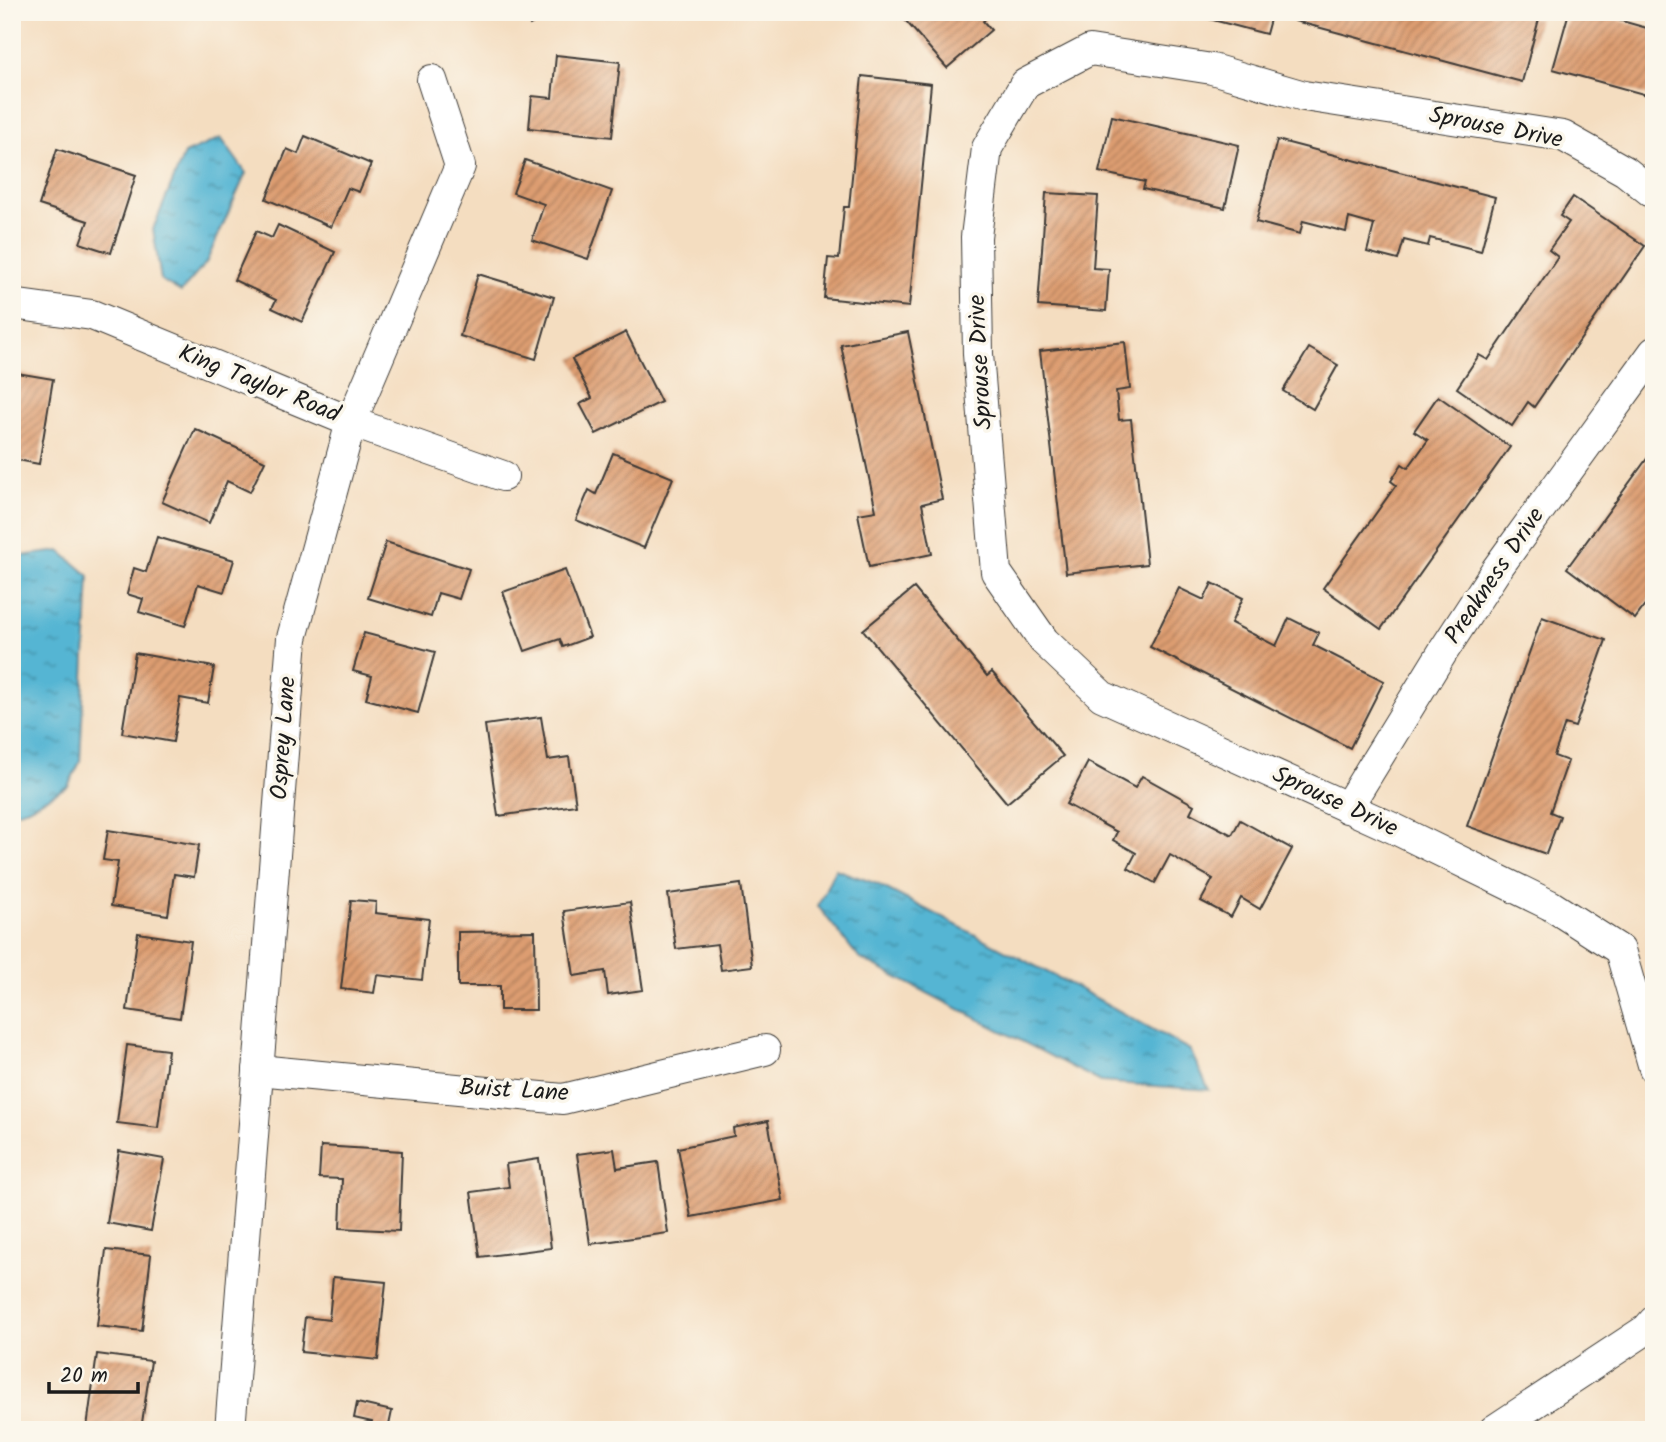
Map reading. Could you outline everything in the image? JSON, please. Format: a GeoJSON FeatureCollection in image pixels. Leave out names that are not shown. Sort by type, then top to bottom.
{"type":"FeatureCollection","features":[{"type":"Feature","properties":{"kind":"street","name":"Sprouse Drive"},"geometry":{"type":"LineString","coordinates":[[1654,194],[1625,171],[1563,136],[1304,96],[1212,69],[1090,50],[1026,84],[987,148],[976,250],[978,354],[996,572],[1044,641],[1102,696],[1395,829],[1550,905],[1620,950],[1654,1068]]}},
{"type":"Feature","properties":{"kind":"street","name":"Osprey Lane"},"geometry":{"type":"LineString","coordinates":[[230,1430],[292,638],[351,422],[460,166],[432,80]]}},
{"type":"Feature","properties":{"kind":"street","name":"King Taylor Road"},"geometry":{"type":"LineString","coordinates":[[12,304],[92,315],[351,422],[503,476]]}},
{"type":"Feature","properties":{"kind":"street","name":"Preakness Drive"},"geometry":{"type":"LineString","coordinates":[[1347,808],[1496,570],[1654,352]]}},
{"type":"Feature","properties":{"kind":"street","name":"Buist Lane"},"geometry":{"type":"LineString","coordinates":[[258,1070],[563,1099],[765,1050]]}},
{"type":"Feature","properties":{"kind":"street"},"geometry":{"type":"LineString","coordinates":[[1494,1430],[1647,1329],[1654,1321]]}},
{"type":"Feature","properties":{"kind":"water"},"geometry":{"type":"Polygon","coordinates":[[[221,138],[246,173],[206,263],[181,292],[161,280],[153,229],[184,154],[221,138]]]}},
{"type":"Feature","properties":{"kind":"water"},"geometry":{"type":"Polygon","coordinates":[[[60,551],[89,576],[80,762],[68,786],[28,808],[12,813],[12,557],[60,551]]]}},
{"type":"Feature","properties":{"kind":"water"},"geometry":{"type":"Polygon","coordinates":[[[835,869],[877,884],[1074,986],[1190,1050],[1209,1090],[1101,1082],[859,958],[818,906],[835,869]]]}},
{"type":"Feature","properties":{"kind":"building"},"geometry":{"type":"Polygon","coordinates":[[[523,12],[553,12],[530,25],[523,12]]]}},
{"type":"Feature","properties":{"kind":"building"},"geometry":{"type":"Polygon","coordinates":[[[898,12],[994,12],[983,21],[991,30],[947,68],[898,12]]]}},
{"type":"Feature","properties":{"kind":"building"},"geometry":{"type":"Polygon","coordinates":[[[1183,12],[1272,12],[1266,34],[1183,12]]]}},
{"type":"Feature","properties":{"kind":"building"},"geometry":{"type":"Polygon","coordinates":[[[1297,12],[1515,12],[1539,19],[1522,82],[1295,21],[1297,12]]]}},
{"type":"Feature","properties":{"kind":"building"},"geometry":{"type":"Polygon","coordinates":[[[1569,12],[1590,12],[1654,30],[1654,97],[1553,69],[1569,12]]]}},
{"type":"Feature","properties":{"kind":"building"},"geometry":{"type":"Polygon","coordinates":[[[556,55],[620,62],[612,137],[529,128],[532,96],[552,98],[556,55]]]}},
{"type":"Feature","properties":{"kind":"building"},"geometry":{"type":"Polygon","coordinates":[[[862,76],[931,84],[909,307],[824,298],[828,258],[839,259],[844,207],[849,207],[862,76]]]}},
{"type":"Feature","properties":{"kind":"building"},"geometry":{"type":"Polygon","coordinates":[[[1112,116],[1239,145],[1225,208],[1143,189],[1145,182],[1099,172],[1112,116]]]}},
{"type":"Feature","properties":{"kind":"building"},"geometry":{"type":"Polygon","coordinates":[[[305,136],[371,164],[359,192],[348,188],[331,227],[266,199],[287,149],[298,154],[305,136]]]}},
{"type":"Feature","properties":{"kind":"building"},"geometry":{"type":"Polygon","coordinates":[[[1277,140],[1495,197],[1481,251],[1430,238],[1428,246],[1404,240],[1398,260],[1367,252],[1374,225],[1349,218],[1346,232],[1303,221],[1300,234],[1256,222],[1277,140]]]}},
{"type":"Feature","properties":{"kind":"building"},"geometry":{"type":"Polygon","coordinates":[[[57,149],[136,175],[111,253],[80,243],[88,221],[39,205],[57,149]]]}},
{"type":"Feature","properties":{"kind":"building"},"geometry":{"type":"Polygon","coordinates":[[[525,160],[612,191],[588,259],[532,240],[544,204],[513,193],[525,160]]]}},
{"type":"Feature","properties":{"kind":"building"},"geometry":{"type":"Polygon","coordinates":[[[1046,193],[1098,196],[1093,268],[1109,269],[1106,311],[1038,306],[1046,193]]]}},
{"type":"Feature","properties":{"kind":"building"},"geometry":{"type":"Polygon","coordinates":[[[1573,197],[1645,246],[1534,407],[1528,402],[1512,426],[1457,388],[1479,355],[1488,360],[1558,257],[1549,250],[1569,222],[1560,216],[1573,197]]]}},
{"type":"Feature","properties":{"kind":"building"},"geometry":{"type":"Polygon","coordinates":[[[278,225],[335,252],[302,322],[272,308],[276,300],[234,280],[256,231],[272,238],[278,225]]]}},
{"type":"Feature","properties":{"kind":"building"},"geometry":{"type":"Polygon","coordinates":[[[478,274],[554,297],[536,359],[460,336],[478,274]]]}},
{"type":"Feature","properties":{"kind":"building"},"geometry":{"type":"Polygon","coordinates":[[[626,332],[661,402],[596,434],[580,404],[592,398],[572,359],[626,332]]]}},
{"type":"Feature","properties":{"kind":"building"},"geometry":{"type":"Polygon","coordinates":[[[908,332],[942,499],[922,504],[932,554],[869,567],[858,514],[876,511],[841,345],[908,332]]]}},
{"type":"Feature","properties":{"kind":"building"},"geometry":{"type":"Polygon","coordinates":[[[1125,342],[1130,389],[1116,391],[1119,420],[1131,419],[1147,564],[1066,573],[1040,351],[1125,342]]]}},
{"type":"Feature","properties":{"kind":"building"},"geometry":{"type":"Polygon","coordinates":[[[1309,348],[1338,365],[1313,409],[1283,391],[1309,348]]]}},
{"type":"Feature","properties":{"kind":"building"},"geometry":{"type":"Polygon","coordinates":[[[17,373],[53,379],[39,464],[12,459],[12,400],[17,373]]]}},
{"type":"Feature","properties":{"kind":"building"},"geometry":{"type":"Polygon","coordinates":[[[1438,396],[1510,447],[1381,629],[1323,588],[1396,485],[1391,481],[1402,464],[1408,468],[1428,440],[1414,431],[1438,396]]]}},
{"type":"Feature","properties":{"kind":"building"},"geometry":{"type":"Polygon","coordinates":[[[195,429],[265,461],[250,492],[227,481],[209,523],[162,502],[195,429]]]}},
{"type":"Feature","properties":{"kind":"building"},"geometry":{"type":"Polygon","coordinates":[[[1654,449],[1654,593],[1635,619],[1567,568],[1654,449]]]}},
{"type":"Feature","properties":{"kind":"building"},"geometry":{"type":"Polygon","coordinates":[[[613,453],[673,478],[644,548],[576,520],[589,490],[596,494],[613,453]]]}},
{"type":"Feature","properties":{"kind":"building"},"geometry":{"type":"Polygon","coordinates":[[[157,537],[234,560],[224,592],[198,584],[185,626],[139,612],[143,599],[127,594],[134,568],[146,572],[157,537]]]}},
{"type":"Feature","properties":{"kind":"building"},"geometry":{"type":"Polygon","coordinates":[[[386,542],[469,569],[459,599],[438,593],[431,617],[368,598],[386,542]]]}},
{"type":"Feature","properties":{"kind":"building"},"geometry":{"type":"Polygon","coordinates":[[[565,570],[590,637],[563,647],[560,639],[525,651],[503,592],[565,570]]]}},
{"type":"Feature","properties":{"kind":"building"},"geometry":{"type":"Polygon","coordinates":[[[1212,583],[1243,598],[1231,623],[1276,646],[1289,618],[1319,633],[1313,645],[1384,681],[1350,748],[1150,647],[1179,588],[1204,600],[1212,583]]]}},
{"type":"Feature","properties":{"kind":"building"},"geometry":{"type":"Polygon","coordinates":[[[914,588],[987,676],[992,672],[1063,756],[1007,803],[863,630],[914,588]]]}},
{"type":"Feature","properties":{"kind":"building"},"geometry":{"type":"Polygon","coordinates":[[[1542,617],[1606,640],[1575,727],[1565,724],[1554,756],[1568,761],[1550,812],[1560,816],[1546,854],[1467,826],[1542,617]]]}},
{"type":"Feature","properties":{"kind":"building"},"geometry":{"type":"Polygon","coordinates":[[[364,633],[435,652],[418,713],[366,699],[372,676],[353,671],[364,633]]]}},
{"type":"Feature","properties":{"kind":"building"},"geometry":{"type":"Polygon","coordinates":[[[135,653],[214,667],[208,703],[180,698],[173,742],[122,733],[135,653]]]}},
{"type":"Feature","properties":{"kind":"building"},"geometry":{"type":"Polygon","coordinates":[[[541,717],[548,760],[569,757],[576,805],[498,816],[485,725],[541,717]]]}},
{"type":"Feature","properties":{"kind":"building"},"geometry":{"type":"Polygon","coordinates":[[[1088,762],[1135,788],[1142,776],[1194,805],[1190,813],[1232,835],[1240,820],[1292,849],[1260,909],[1241,898],[1231,917],[1201,901],[1213,879],[1170,855],[1155,883],[1128,868],[1136,853],[1113,840],[1117,832],[1066,804],[1088,762]]]}},
{"type":"Feature","properties":{"kind":"building"},"geometry":{"type":"Polygon","coordinates":[[[108,830],[199,845],[194,877],[174,874],[168,915],[111,906],[118,862],[103,860],[108,830]]]}},
{"type":"Feature","properties":{"kind":"building"},"geometry":{"type":"Polygon","coordinates":[[[741,884],[752,966],[721,970],[717,944],[676,949],[668,894],[741,884]]]}},
{"type":"Feature","properties":{"kind":"building"},"geometry":{"type":"Polygon","coordinates":[[[351,900],[376,902],[375,913],[429,919],[422,980],[377,975],[374,993],[341,989],[351,900]]]}},
{"type":"Feature","properties":{"kind":"building"},"geometry":{"type":"Polygon","coordinates":[[[630,902],[643,990],[608,995],[605,971],[574,976],[564,911],[630,902]]]}},
{"type":"Feature","properties":{"kind":"building"},"geometry":{"type":"Polygon","coordinates":[[[535,931],[536,1010],[500,1010],[500,986],[458,986],[458,932],[535,931]]]}},
{"type":"Feature","properties":{"kind":"building"},"geometry":{"type":"Polygon","coordinates":[[[138,933],[191,941],[180,1018],[127,1010],[138,933]]]}},
{"type":"Feature","properties":{"kind":"building"},"geometry":{"type":"Polygon","coordinates":[[[127,1045],[168,1050],[158,1128],[117,1123],[127,1045]]]}},
{"type":"Feature","properties":{"kind":"building"},"geometry":{"type":"Polygon","coordinates":[[[768,1121],[783,1200],[691,1217],[678,1148],[734,1136],[733,1128],[768,1121]]]}},
{"type":"Feature","properties":{"kind":"building"},"geometry":{"type":"Polygon","coordinates":[[[321,1146],[402,1151],[399,1231],[340,1228],[342,1179],[319,1178],[321,1146]]]}},
{"type":"Feature","properties":{"kind":"building"},"geometry":{"type":"Polygon","coordinates":[[[614,1149],[617,1168],[658,1162],[668,1233],[590,1244],[577,1154],[614,1149]]]}},
{"type":"Feature","properties":{"kind":"building"},"geometry":{"type":"Polygon","coordinates":[[[119,1151],[164,1159],[151,1231],[107,1223],[119,1151]]]}},
{"type":"Feature","properties":{"kind":"building"},"geometry":{"type":"Polygon","coordinates":[[[539,1159],[551,1248],[480,1257],[471,1192],[509,1187],[506,1164],[539,1159]]]}},
{"type":"Feature","properties":{"kind":"building"},"geometry":{"type":"Polygon","coordinates":[[[106,1250],[151,1255],[142,1331],[97,1326],[106,1250]]]}},
{"type":"Feature","properties":{"kind":"building"},"geometry":{"type":"Polygon","coordinates":[[[333,1277],[386,1282],[378,1360],[301,1352],[305,1317],[329,1320],[333,1277]]]}},
{"type":"Feature","properties":{"kind":"building"},"geometry":{"type":"Polygon","coordinates":[[[97,1354],[151,1361],[141,1430],[87,1427],[97,1354]]]}},
{"type":"Feature","properties":{"kind":"building"},"geometry":{"type":"Polygon","coordinates":[[[357,1403],[392,1411],[388,1430],[370,1430],[372,1422],[354,1418],[357,1403]]]}}]}
